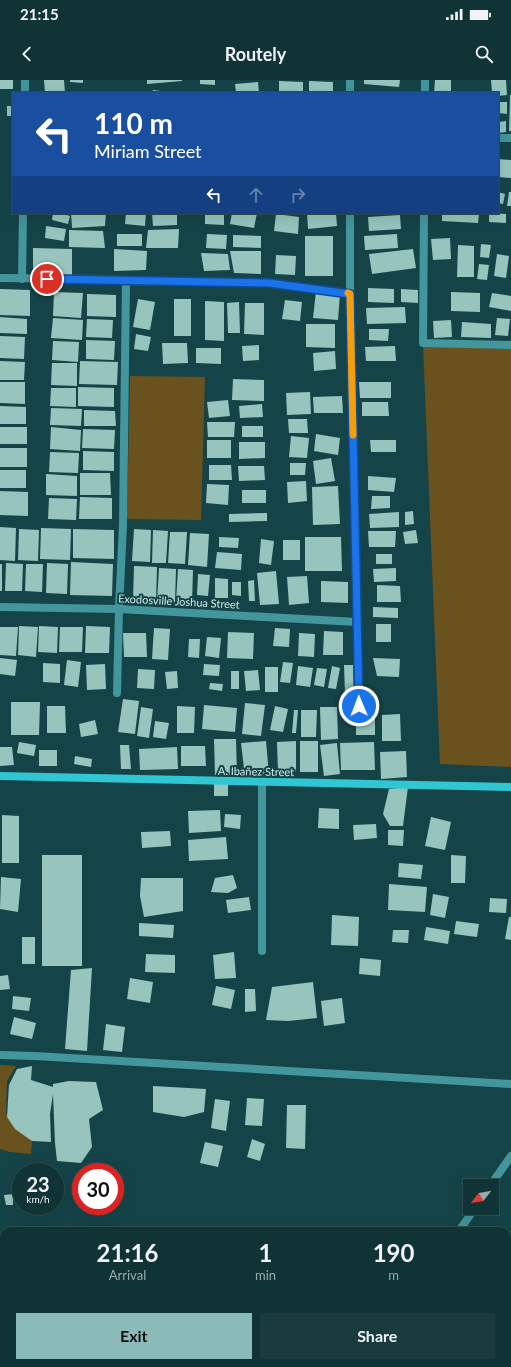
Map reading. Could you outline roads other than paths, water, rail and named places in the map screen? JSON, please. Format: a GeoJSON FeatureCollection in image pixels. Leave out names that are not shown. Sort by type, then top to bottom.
{"type":"FeatureCollection","features":[{"type":"Feature","properties":{"kind":"street"},"geometry":{"type":"LineString","coordinates":[[24,92],[25,80]]}},
{"type":"Feature","properties":{"kind":"street"},"geometry":{"type":"LineString","coordinates":[[350,80],[350,92]]}},
{"type":"Feature","properties":{"kind":"street"},"geometry":{"type":"LineString","coordinates":[[425,80],[425,92]]}},
{"type":"Feature","properties":{"kind":"street"},"geometry":{"type":"LineString","coordinates":[[499,138],[511,138]]}},
{"type":"Feature","properties":{"kind":"street"},"geometry":{"type":"LineString","coordinates":[[22,279],[23,214]]}},
{"type":"Feature","properties":{"kind":"street"},"geometry":{"type":"LineString","coordinates":[[350,214],[350,294],[359,706]]}},
{"type":"Feature","properties":{"kind":"street"},"geometry":{"type":"LineString","coordinates":[[424,214],[423,343],[511,345]]}},
{"type":"Feature","properties":{"kind":"street"},"geometry":{"type":"LineString","coordinates":[[0,278],[269,283],[350,294]]}},
{"type":"Feature","properties":{"kind":"street"},"geometry":{"type":"LineString","coordinates":[[117,693],[119,608],[124,525],[126,281]]}},
{"type":"Feature","properties":{"kind":"street","name":"Exodosville Joshua Street"},"geometry":{"type":"LineString","coordinates":[[0,607],[119,608],[357,622]]}},
{"type":"Feature","properties":{"kind":"street","name":"A. Ibañez Street"},"geometry":{"type":"LineString","coordinates":[[0,776],[511,787]]}},
{"type":"Feature","properties":{"kind":"street"},"geometry":{"type":"LineString","coordinates":[[262,782],[262,951]]}},
{"type":"Feature","properties":{"kind":"street"},"geometry":{"type":"LineString","coordinates":[[0,1055],[511,1084]]}},
{"type":"Feature","properties":{"kind":"street"},"geometry":{"type":"LineString","coordinates":[[495,1179],[511,1156]]}},
{"type":"Feature","properties":{"kind":"street"},"geometry":{"type":"LineString","coordinates":[[462,1227],[470,1215]]}}]}
